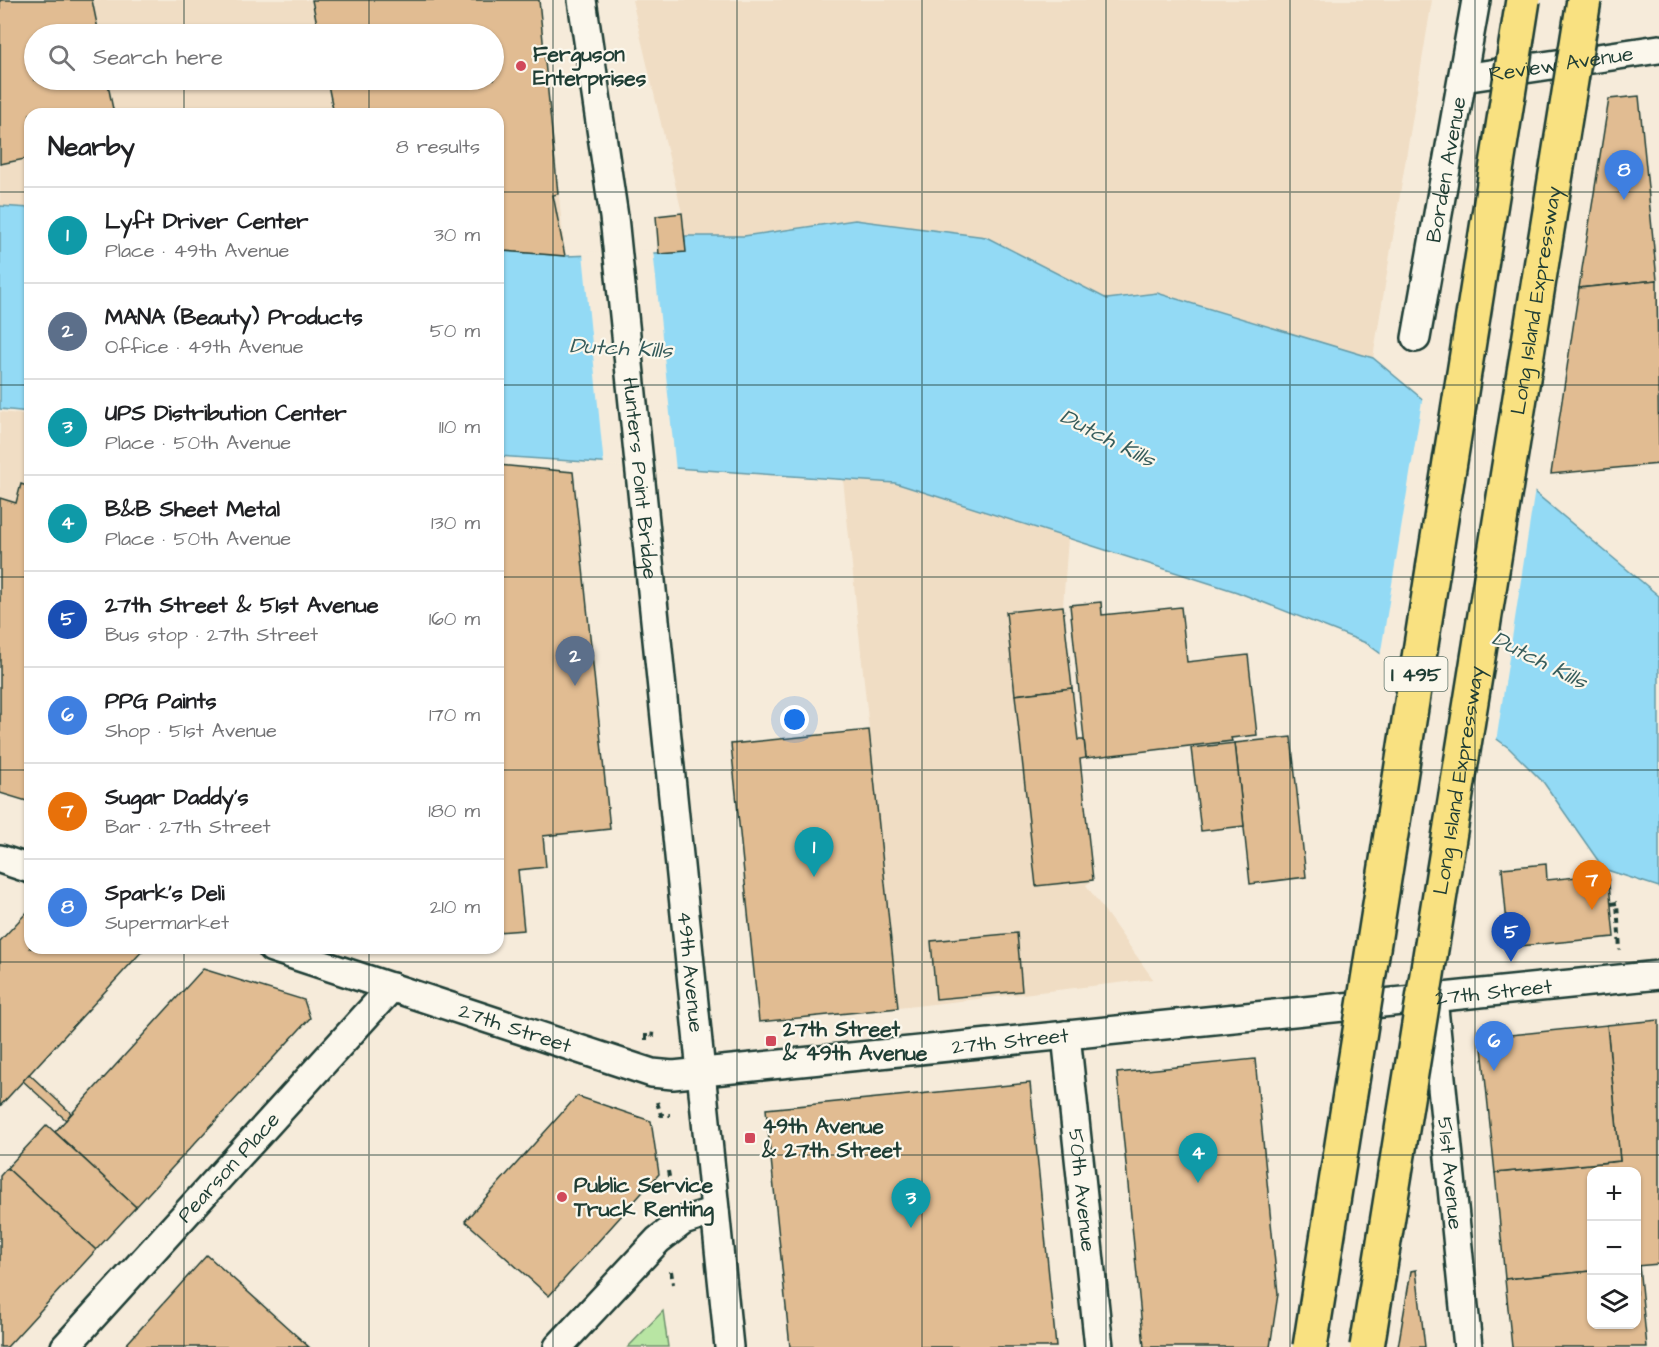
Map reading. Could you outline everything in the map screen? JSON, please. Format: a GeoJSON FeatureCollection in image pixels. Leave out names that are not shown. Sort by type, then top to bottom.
{"type":"FeatureCollection","features":[{"type":"Feature","properties":{"kind":"highway","name":"I 495"},"geometry":{"type":"LineString","coordinates":[[1310,1347],[1523,0]]}},
{"type":"Feature","properties":{"kind":"highway","name":"Long Island Expressway"},"geometry":{"type":"LineString","coordinates":[[1367,1347],[1584,0]]}},
{"type":"Feature","properties":{"kind":"street","name":"Hunters Point Bridge"},"geometry":{"type":"LineString","coordinates":[[582,0],[614,217],[653,595]]}},
{"type":"Feature","properties":{"kind":"street","name":"Borden Avenue"},"geometry":{"type":"LineString","coordinates":[[1416,338],[1476,0]]}},
{"type":"Feature","properties":{"kind":"street","name":"Review Avenue"},"geometry":{"type":"LineString","coordinates":[[1463,78],[1659,49]]}},
{"type":"Feature","properties":{"kind":"street","name":"49th Avenue"},"geometry":{"type":"LineString","coordinates":[[653,595],[729,1347]]}},
{"type":"Feature","properties":{"kind":"street"},"geometry":{"type":"LineString","coordinates":[[0,859],[24,867]]}},
{"type":"Feature","properties":{"kind":"street","name":"27th Street"},"geometry":{"type":"LineString","coordinates":[[290,954],[651,1073],[700,1073],[1659,975]]}},
{"type":"Feature","properties":{"kind":"street","name":"Pearson Place"},"geometry":{"type":"LineString","coordinates":[[65,1347],[392,987]]}},
{"type":"Feature","properties":{"kind":"street","name":"51st Avenue"},"geometry":{"type":"LineString","coordinates":[[1433,998],[1468,1347]]}},
{"type":"Feature","properties":{"kind":"street","name":"50th Avenue"},"geometry":{"type":"LineString","coordinates":[[1066,1035],[1099,1347]]}},
{"type":"Feature","properties":{"kind":"street"},"geometry":{"type":"LineString","coordinates":[[558,1347],[658,1240],[683,1221],[715,1211]]}},
{"type":"Feature","properties":{"kind":"path"},"geometry":{"type":"LineString","coordinates":[[1611,904],[1617,903],[1620,950]]}},
{"type":"Feature","properties":{"kind":"path"},"geometry":{"type":"LineString","coordinates":[[646,1044],[646,1034],[655,1035]]}},
{"type":"Feature","properties":{"kind":"path"},"geometry":{"type":"LineString","coordinates":[[657,1101],[661,1115],[670,1115]]}},
{"type":"Feature","properties":{"kind":"path"},"geometry":{"type":"LineString","coordinates":[[668,1171],[670,1182]]}},
{"type":"Feature","properties":{"kind":"path"},"geometry":{"type":"LineString","coordinates":[[672,1271],[674,1284]]}},
{"type":"Feature","properties":{"kind":"shaded area"},"geometry":{"type":"Polygon","coordinates":[[[0,0],[539,0],[565,256],[504,251],[504,108],[24,108],[24,208],[0,206],[0,0]]]}},
{"type":"Feature","properties":{"kind":"shaded area"},"geometry":{"type":"Polygon","coordinates":[[[632,0],[1432,0],[1373,358],[1157,293],[1107,299],[986,237],[685,236],[682,213],[632,0]]]}},
{"type":"Feature","properties":{"kind":"shaded area"},"geometry":{"type":"Polygon","coordinates":[[[0,412],[24,414],[24,800],[0,793],[0,412]]]}},
{"type":"Feature","properties":{"kind":"shaded area"},"geometry":{"type":"Polygon","coordinates":[[[843,479],[895,483],[1068,538],[1063,606],[1093,880],[1086,885],[1153,979],[898,1008],[843,479]]]}},
{"type":"Feature","properties":{"kind":"green space"},"geometry":{"type":"Polygon","coordinates":[[[663,1311],[668,1347],[628,1347],[663,1311]]]}},
{"type":"Feature","properties":{"kind":"water"},"geometry":{"type":"Polygon","coordinates":[[[0,206],[24,208],[24,411],[0,409],[0,206]]]}},
{"type":"Feature","properties":{"kind":"water","name":"Dutch Kills"},"geometry":{"type":"Polygon","coordinates":[[[855,220],[986,237],[1107,299],[1157,293],[1373,358],[1659,596],[1659,887],[1604,869],[1544,783],[1509,748],[1366,643],[1237,592],[895,483],[504,456],[504,251],[565,256],[685,252],[685,236],[744,236],[855,220]]]}},
{"type":"Feature","properties":{"kind":"pier"},"geometry":{"type":"Polygon","coordinates":[[[653,250],[676,471],[604,466],[583,253],[653,250]]]}},
{"type":"Feature","properties":{"kind":"pier"},"geometry":{"type":"Polygon","coordinates":[[[1423,395],[1535,489],[1496,742],[1380,657],[1423,395]]]}},
{"type":"Feature","properties":{"kind":"building"},"geometry":{"type":"Polygon","coordinates":[[[0,0],[92,0],[97,24],[24,24],[24,90],[109,90],[113,108],[24,108],[24,159],[0,164],[0,0]]]}},
{"type":"Feature","properties":{"kind":"building"},"geometry":{"type":"Polygon","coordinates":[[[312,0],[539,0],[558,194],[553,195],[565,256],[504,251],[504,108],[333,108],[329,90],[504,90],[504,24],[317,24],[312,0]]]}},
{"type":"Feature","properties":{"kind":"building"},"geometry":{"type":"Polygon","coordinates":[[[1639,96],[1657,280],[1579,288],[1609,99],[1639,96]]]}},
{"type":"Feature","properties":{"kind":"building"},"geometry":{"type":"Polygon","coordinates":[[[682,213],[686,252],[659,254],[656,216],[682,213]]]}},
{"type":"Feature","properties":{"kind":"building"},"geometry":{"type":"Polygon","coordinates":[[[1657,280],[1659,464],[1551,474],[1579,288],[1657,280]]]}},
{"type":"Feature","properties":{"kind":"building"},"geometry":{"type":"Polygon","coordinates":[[[504,466],[573,472],[610,829],[543,836],[546,867],[518,870],[524,930],[504,932],[504,466]]]}},
{"type":"Feature","properties":{"kind":"building"},"geometry":{"type":"Polygon","coordinates":[[[21,484],[24,485],[24,800],[0,793],[0,498],[16,503],[21,484]]]}},
{"type":"Feature","properties":{"kind":"building"},"geometry":{"type":"Polygon","coordinates":[[[1101,602],[1102,615],[1181,607],[1187,662],[1248,655],[1257,735],[1231,738],[1232,741],[1086,758],[1070,605],[1101,602]]]}},
{"type":"Feature","properties":{"kind":"building"},"geometry":{"type":"Polygon","coordinates":[[[1063,606],[1072,688],[1015,695],[1006,612],[1063,606]]]}},
{"type":"Feature","properties":{"kind":"building"},"geometry":{"type":"Polygon","coordinates":[[[1072,688],[1078,740],[1084,740],[1086,758],[1080,759],[1093,880],[1036,886],[1015,695],[1072,688]]]}},
{"type":"Feature","properties":{"kind":"building"},"geometry":{"type":"Polygon","coordinates":[[[869,730],[898,1008],[759,1022],[731,744],[869,730]]]}},
{"type":"Feature","properties":{"kind":"building"},"geometry":{"type":"Polygon","coordinates":[[[1291,737],[1306,877],[1250,884],[1235,743],[1291,737]]]}},
{"type":"Feature","properties":{"kind":"building"},"geometry":{"type":"Polygon","coordinates":[[[1235,743],[1244,826],[1201,831],[1191,748],[1235,743]]]}},
{"type":"Feature","properties":{"kind":"building"},"geometry":{"type":"Polygon","coordinates":[[[1546,864],[1547,880],[1608,874],[1614,937],[1509,947],[1502,868],[1546,864]]]}},
{"type":"Feature","properties":{"kind":"building"},"geometry":{"type":"Polygon","coordinates":[[[24,915],[24,954],[139,954],[0,1106],[0,941],[24,915]]]}},
{"type":"Feature","properties":{"kind":"building"},"geometry":{"type":"Polygon","coordinates":[[[1017,933],[1022,991],[936,999],[931,941],[1017,933]]]}},
{"type":"Feature","properties":{"kind":"building"},"geometry":{"type":"Polygon","coordinates":[[[203,969],[304,1000],[310,1018],[136,1207],[55,1132],[203,969]]]}},
{"type":"Feature","properties":{"kind":"building"},"geometry":{"type":"Polygon","coordinates":[[[1659,1020],[1659,1264],[1641,1266],[1641,1167],[1587,1167],[1587,1271],[1505,1279],[1495,1173],[1620,1161],[1607,1025],[1659,1020]]]}},
{"type":"Feature","properties":{"kind":"building"},"geometry":{"type":"Polygon","coordinates":[[[1607,1025],[1620,1161],[1495,1173],[1481,1038],[1607,1025]]]}},
{"type":"Feature","properties":{"kind":"building"},"geometry":{"type":"Polygon","coordinates":[[[1255,1059],[1278,1294],[1270,1347],[1144,1347],[1117,1073],[1255,1059]]]}},
{"type":"Feature","properties":{"kind":"building"},"geometry":{"type":"Polygon","coordinates":[[[29,1074],[71,1113],[66,1120],[23,1081],[29,1074]]]}},
{"type":"Feature","properties":{"kind":"building"},"geometry":{"type":"Polygon","coordinates":[[[1030,1083],[1056,1347],[790,1347],[766,1109],[1030,1083]]]}},
{"type":"Feature","properties":{"kind":"building","name":"Public Service Truck Renting"},"geometry":{"type":"Polygon","coordinates":[[[577,1096],[651,1121],[659,1174],[549,1296],[465,1221],[577,1096]]]}},
{"type":"Feature","properties":{"kind":"building"},"geometry":{"type":"Polygon","coordinates":[[[47,1125],[136,1207],[96,1250],[7,1168],[47,1125]]]}},
{"type":"Feature","properties":{"kind":"building"},"geometry":{"type":"Polygon","coordinates":[[[7,1168],[96,1250],[7,1347],[0,1347],[0,1176],[7,1168]]]}},
{"type":"Feature","properties":{"kind":"building"},"geometry":{"type":"Polygon","coordinates":[[[207,1255],[309,1347],[124,1347],[207,1255]]]}},
{"type":"Feature","properties":{"kind":"building"},"geometry":{"type":"Polygon","coordinates":[[[1416,1270],[1425,1347],[1398,1347],[1411,1271],[1416,1270]]]}},
{"type":"Feature","properties":{"kind":"building"},"geometry":{"type":"Polygon","coordinates":[[[1587,1271],[1587,1329],[1641,1329],[1641,1286],[1647,1347],[1512,1347],[1505,1279],[1587,1271]]]}},
{"type":"Feature","properties":{"kind":"place","name":"Ferguson Enterprises"},"geometry":{"type":"Point","coordinates":[521,66]}},
{"type":"Feature","properties":{"kind":"place","name":"Spark's Deli"},"geometry":{"type":"Point","coordinates":[1624,200]}},
{"type":"Feature","properties":{"kind":"place","name":"MANA (Beauty) Products"},"geometry":{"type":"Point","coordinates":[575,686]}},
{"type":"Feature","properties":{"kind":"place","name":"Lyft Driver Center"},"geometry":{"type":"Point","coordinates":[814,877]}},
{"type":"Feature","properties":{"kind":"place","name":"Sugar Daddy's"},"geometry":{"type":"Point","coordinates":[1592,910]}},
{"type":"Feature","properties":{"kind":"place","name":"27th Street & 51st Avenue"},"geometry":{"type":"Point","coordinates":[1511,962]}},
{"type":"Feature","properties":{"kind":"place","name":"27th Street & 49th Avenue"},"geometry":{"type":"Point","coordinates":[771,1041]}},
{"type":"Feature","properties":{"kind":"place","name":"PPG Paints"},"geometry":{"type":"Point","coordinates":[1494,1071]}},
{"type":"Feature","properties":{"kind":"place","name":"49th Avenue & 27th Street"},"geometry":{"type":"Point","coordinates":[750,1138]}},
{"type":"Feature","properties":{"kind":"place","name":"B&B Sheet Metal"},"geometry":{"type":"Point","coordinates":[1198,1183]}},
{"type":"Feature","properties":{"kind":"place","name":"Public Service Truck Renting"},"geometry":{"type":"Point","coordinates":[562,1197]}},
{"type":"Feature","properties":{"kind":"place","name":"UPS Distribution Center"},"geometry":{"type":"Point","coordinates":[911,1228]}}]}
